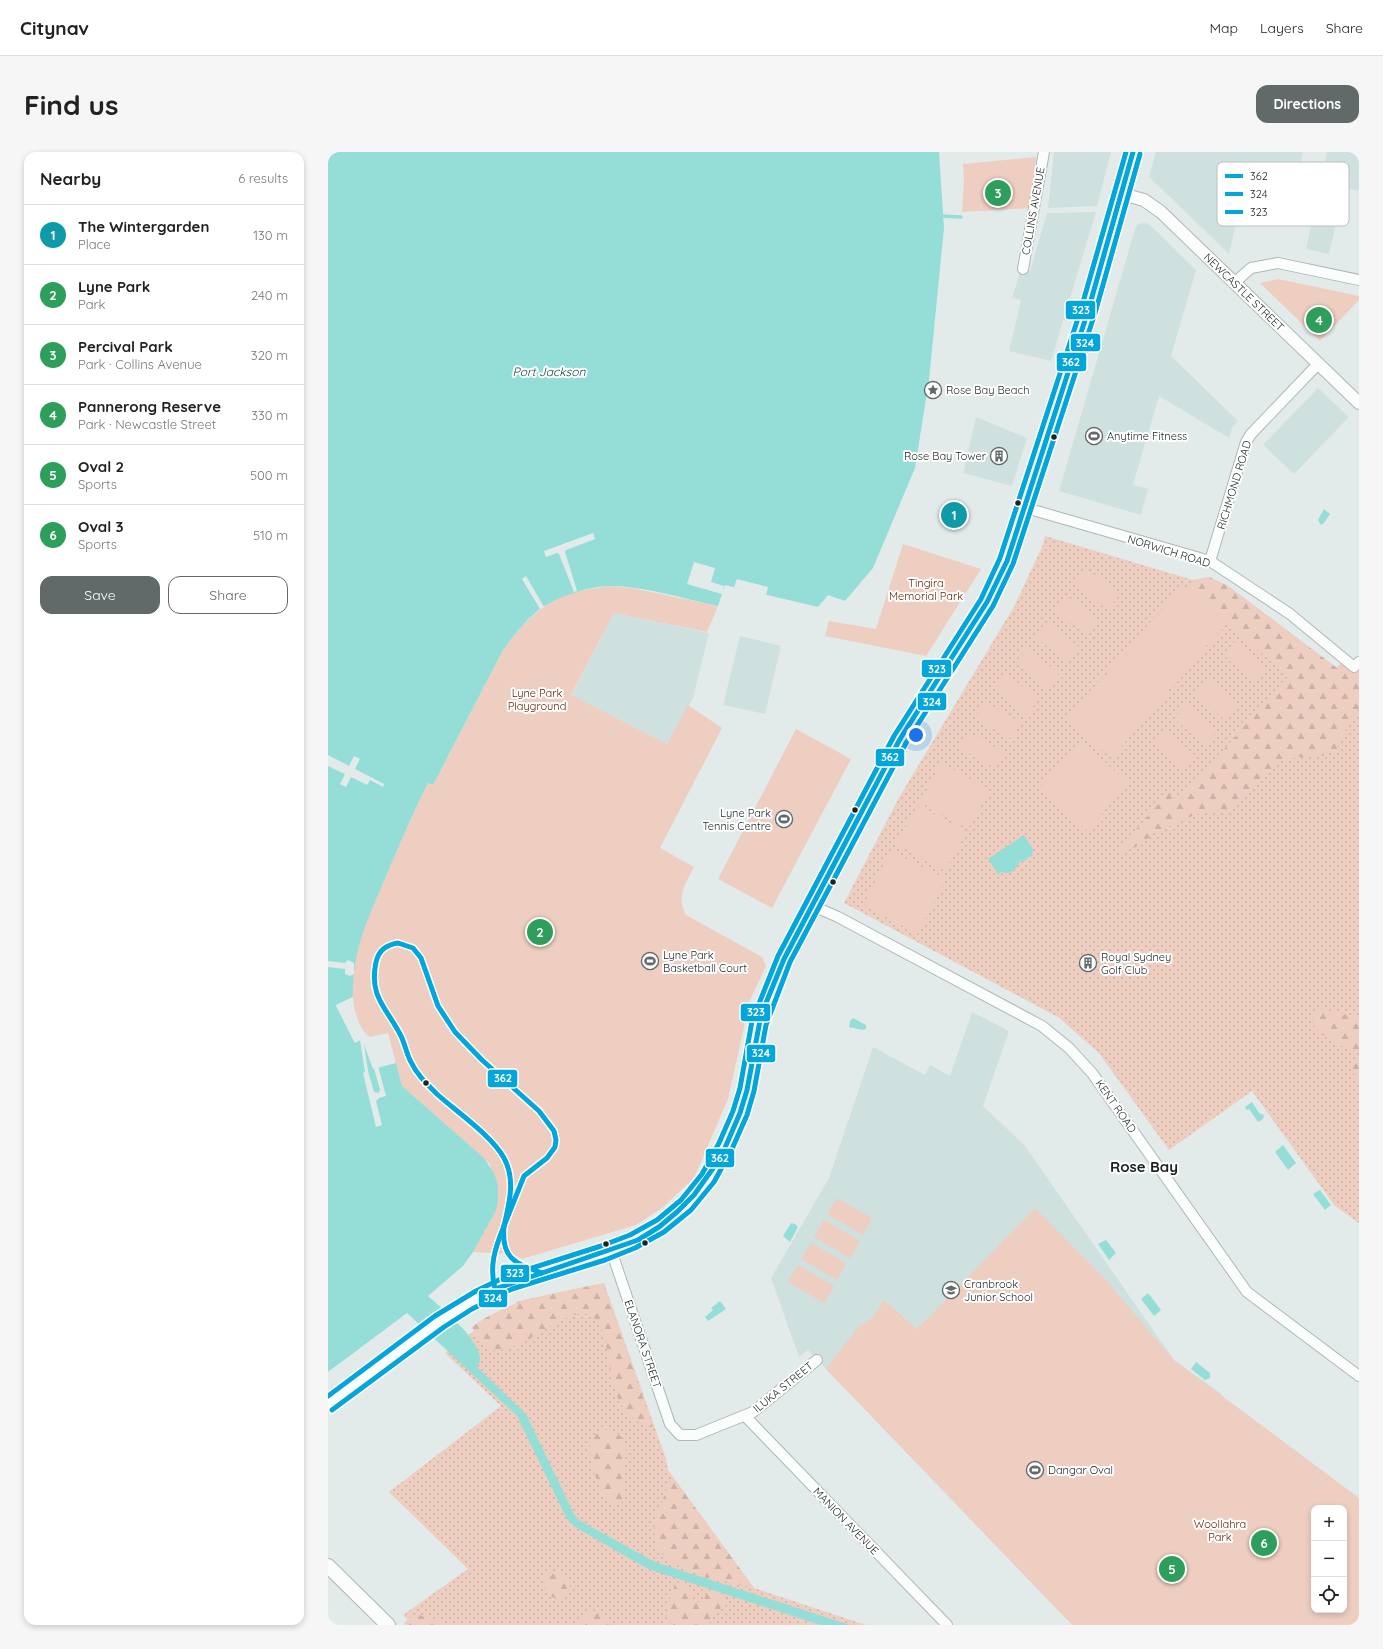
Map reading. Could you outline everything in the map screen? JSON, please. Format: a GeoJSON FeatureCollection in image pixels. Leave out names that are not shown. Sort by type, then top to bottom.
{"type":"FeatureCollection","features":[{"type":"Feature","properties":{"kind":"main road"},"geometry":{"type":"LineString","coordinates":[[328,1404],[448,1316],[480,1296],[511,1282],[638,1240],[655,1231],[673,1218],[690,1202],[720,1158],[740,1114],[747,1090],[764,1008],[784,959],[900,739],[987,602],[1007,561],[1026,508],[1088,311],[1133,152]]}},
{"type":"Feature","properties":{"kind":"main road"},"geometry":{"type":"LineString","coordinates":[[328,1566],[385,1624]]}},
{"type":"Feature","properties":{"kind":"street","name":"COLLINS AVENUE"},"geometry":{"type":"LineString","coordinates":[[1023,269],[1044,152]]}},
{"type":"Feature","properties":{"kind":"street","name":"NEWCASTLE STREET"},"geometry":{"type":"LineString","coordinates":[[1122,194],[1144,200],[1162,212],[1359,403]]}},
{"type":"Feature","properties":{"kind":"street"},"geometry":{"type":"LineString","coordinates":[[1234,283],[1251,268],[1278,263],[1359,280]]}},
{"type":"Feature","properties":{"kind":"street","name":"RICHMOND ROAD"},"geometry":{"type":"LineString","coordinates":[[1210,561],[1246,442],[1251,434],[1318,364]]}},
{"type":"Feature","properties":{"kind":"street","name":"NORWICH ROAD"},"geometry":{"type":"LineString","coordinates":[[1026,508],[1210,561],[1290,614],[1357,664]]}},
{"type":"Feature","properties":{"kind":"street","name":"KENT ROAD"},"geometry":{"type":"LineString","coordinates":[[813,906],[838,917],[1033,1021],[1069,1048],[1092,1073],[1247,1292],[1359,1376]]}},
{"type":"Feature","properties":{"kind":"street","name":"ELANORA STREET"},"geometry":{"type":"LineString","coordinates":[[611,1250],[670,1424],[680,1435]]}},
{"type":"Feature","properties":{"kind":"street","name":"ILUKA STREET"},"geometry":{"type":"LineString","coordinates":[[680,1435],[696,1435],[745,1416],[761,1407],[817,1360]]}},
{"type":"Feature","properties":{"kind":"street","name":"MANION AVENUE"},"geometry":{"type":"LineString","coordinates":[[745,1416],[947,1625]]}},
{"type":"Feature","properties":{"kind":"shaded area"},"geometry":{"type":"Polygon","coordinates":[[[1054,152],[1111,152],[1097,206],[1048,208],[1054,152]]]}},
{"type":"Feature","properties":{"kind":"shaded area"},"geometry":{"type":"Polygon","coordinates":[[[1156,152],[1303,152],[1301,162],[1217,162],[1217,226],[1235,226],[1229,254],[1149,177],[1156,152]]]}},
{"type":"Feature","properties":{"kind":"shaded area"},"geometry":{"type":"Polygon","coordinates":[[[1327,152],[1359,152],[1359,191],[1349,189],[1349,162],[1325,162],[1327,152]]]}},
{"type":"Feature","properties":{"kind":"shaded area"},"geometry":{"type":"Polygon","coordinates":[[[1096,212],[1051,361],[1009,351],[1021,300],[1012,298],[1021,269],[1030,271],[1047,213],[1096,212]]]}},
{"type":"Feature","properties":{"kind":"shaded area"},"geometry":{"type":"Polygon","coordinates":[[[1145,223],[1150,225],[1196,270],[1171,356],[1238,421],[1232,428],[1229,438],[1159,396],[1133,485],[1148,489],[1141,515],[1059,491],[1135,229],[1138,224],[1145,223]]]}},
{"type":"Feature","properties":{"kind":"shaded area"},"geometry":{"type":"Polygon","coordinates":[[[1311,226],[1335,226],[1329,254],[1306,249],[1311,226]]]}},
{"type":"Feature","properties":{"kind":"shaded area"},"geometry":{"type":"Polygon","coordinates":[[[1318,388],[1349,417],[1294,474],[1263,445],[1318,388]]]}},
{"type":"Feature","properties":{"kind":"shaded area"},"geometry":{"type":"Polygon","coordinates":[[[976,417],[1027,438],[1012,486],[963,473],[976,417]]]}},
{"type":"Feature","properties":{"kind":"shaded area"},"geometry":{"type":"Polygon","coordinates":[[[614,613],[709,633],[693,698],[667,744],[571,696],[614,613]]]}},
{"type":"Feature","properties":{"kind":"shaded area"},"geometry":{"type":"Polygon","coordinates":[[[740,636],[781,646],[765,714],[723,705],[740,636]]]}},
{"type":"Feature","properties":{"kind":"shaded area","name":"Cranbrook Junior School"},"geometry":{"type":"Polygon","coordinates":[[[972,1012],[1009,1031],[983,1106],[1025,1146],[1174,1360],[1222,1394],[1034,1585],[808,1350],[799,1357],[771,1278],[829,1178],[873,1047],[925,1075],[930,1065],[950,1076],[972,1012]]]}},
{"type":"Feature","properties":{"kind":"green space"},"geometry":{"type":"Polygon","coordinates":[[[1036,157],[1031,208],[962,212],[964,178],[963,164],[1036,157]]]}},
{"type":"Feature","properties":{"kind":"green space"},"geometry":{"type":"Polygon","coordinates":[[[1278,279],[1359,296],[1359,300],[1320,341],[1260,283],[1278,279]]]}},
{"type":"Feature","properties":{"kind":"green space","name":"Royal Sydney Golf Club"},"geometry":{"type":"Polygon","coordinates":[[[1045,536],[1193,580],[1209,577],[1228,586],[1337,668],[1344,660],[1354,672],[1359,667],[1359,1223],[1335,1206],[1252,1091],[1169,1150],[1099,1053],[1058,1017],[844,903],[900,796],[1015,605],[1042,547],[1045,536]]]}},
{"type":"Feature","properties":{"kind":"green space","name":"Tingira Memorial Park"},"geometry":{"type":"Polygon","coordinates":[[[903,544],[981,569],[926,656],[825,636],[829,621],[876,629],[903,544]]]}},
{"type":"Feature","properties":{"kind":"green space"},"geometry":{"type":"Polygon","coordinates":[[[1087,569],[1120,594],[1108,610],[1075,585],[1087,569]]]}},
{"type":"Feature","properties":{"kind":"green space"},"geometry":{"type":"Polygon","coordinates":[[[1209,577],[1228,586],[1337,668],[1344,660],[1354,672],[1359,667],[1359,710],[1357,710],[1336,751],[1319,757],[1298,757],[1282,761],[1229,810],[1205,812],[1194,815],[1158,831],[1136,847],[1121,852],[1119,849],[1168,793],[1179,801],[1288,676],[1186,589],[1194,580],[1209,577]]]}},
{"type":"Feature","properties":{"kind":"green space"},"geometry":{"type":"Polygon","coordinates":[[[1182,585],[1227,624],[1210,644],[1206,645],[1206,649],[1191,667],[1186,667],[1186,672],[1172,689],[1167,689],[1167,694],[1152,711],[1148,712],[1148,716],[1133,733],[1128,734],[1128,739],[1114,756],[1109,756],[1068,722],[1067,717],[1083,699],[1087,698],[1087,695],[1103,676],[1107,676],[1107,672],[1122,655],[1126,654],[1126,650],[1142,632],[1145,632],[1145,628],[1161,610],[1165,609],[1164,605],[1182,585]]]}},
{"type":"Feature","properties":{"kind":"green space","name":"Lyne Park Playground"},"geometry":{"type":"Polygon","coordinates":[[[609,586],[632,588],[718,606],[707,632],[614,613],[571,695],[667,744],[688,705],[722,728],[660,848],[694,867],[685,885],[682,896],[683,908],[686,915],[762,957],[766,966],[750,1000],[728,1099],[694,1178],[662,1208],[636,1225],[522,1259],[511,1254],[473,1252],[496,1211],[498,1201],[490,1164],[402,1086],[388,1033],[370,1037],[363,1029],[357,1019],[354,1007],[353,981],[356,955],[364,925],[420,799],[428,783],[433,785],[503,650],[526,622],[545,606],[566,595],[578,591],[609,586]]]}},
{"type":"Feature","properties":{"kind":"green space"},"geometry":{"type":"Polygon","coordinates":[[[1067,596],[1100,621],[1088,636],[1055,611],[1067,596]]]}},
{"type":"Feature","properties":{"kind":"green space"},"geometry":{"type":"Polygon","coordinates":[[[1046,622],[1079,647],[1068,662],[1035,637],[1046,622]]]}},
{"type":"Feature","properties":{"kind":"green space"},"geometry":{"type":"Polygon","coordinates":[[[1235,641],[1266,668],[1254,682],[1223,655],[1235,641]]]}},
{"type":"Feature","properties":{"kind":"green space"},"geometry":{"type":"Polygon","coordinates":[[[1026,648],[1059,673],[1047,688],[1015,663],[1026,648]]]}},
{"type":"Feature","properties":{"kind":"green space"},"geometry":{"type":"Polygon","coordinates":[[[1006,674],[1039,699],[1027,715],[995,690],[1006,674]]]}},
{"type":"Feature","properties":{"kind":"green space"},"geometry":{"type":"Polygon","coordinates":[[[1208,679],[1239,706],[1226,721],[1195,694],[1208,679]]]}},
{"type":"Feature","properties":{"kind":"green space"},"geometry":{"type":"Polygon","coordinates":[[[984,702],[1021,722],[1012,739],[975,719],[984,702]]]}},
{"type":"Feature","properties":{"kind":"green space"},"geometry":{"type":"Polygon","coordinates":[[[1186,704],[1217,731],[1205,745],[1174,719],[1186,704]]]}},
{"type":"Feature","properties":{"kind":"green space","name":"Lyne Park Tennis Centre"},"geometry":{"type":"Polygon","coordinates":[[[796,729],[851,759],[772,908],[718,879],[796,729]]]}},
{"type":"Feature","properties":{"kind":"green space"},"geometry":{"type":"Polygon","coordinates":[[[1165,729],[1196,756],[1184,770],[1152,743],[1165,729]]]}},
{"type":"Feature","properties":{"kind":"green space"},"geometry":{"type":"Polygon","coordinates":[[[968,732],[1004,752],[995,768],[959,748],[968,732]]]}},
{"type":"Feature","properties":{"kind":"green space"},"geometry":{"type":"Polygon","coordinates":[[[1081,741],[1129,783],[1087,831],[1039,789],[1081,741]]]}},
{"type":"Feature","properties":{"kind":"green space"},"geometry":{"type":"Polygon","coordinates":[[[941,763],[990,790],[968,829],[920,802],[941,763]]]}},
{"type":"Feature","properties":{"kind":"green space"},"geometry":{"type":"Polygon","coordinates":[[[918,805],[967,832],[945,871],[896,844],[918,805]]]}},
{"type":"Feature","properties":{"kind":"green space"},"geometry":{"type":"Polygon","coordinates":[[[891,851],[946,879],[918,934],[863,905],[891,851]]]}},
{"type":"Feature","properties":{"kind":"green space"},"geometry":{"type":"Polygon","coordinates":[[[1323,1009],[1359,1018],[1359,1052],[1332,1041],[1316,1028],[1312,1023],[1315,1013],[1323,1009]]]}},
{"type":"Feature","properties":{"kind":"green space"},"geometry":{"type":"Polygon","coordinates":[[[1359,1059],[1359,1083],[1350,1064],[1359,1059]]]}},
{"type":"Feature","properties":{"kind":"green space"},"geometry":{"type":"Polygon","coordinates":[[[837,1198],[872,1218],[863,1235],[827,1214],[837,1198]]]}},
{"type":"Feature","properties":{"kind":"green space","name":"Dangar Oval"},"geometry":{"type":"Polygon","coordinates":[[[1035,1208],[1105,1279],[1174,1360],[1359,1498],[1359,1625],[1072,1625],[826,1369],[858,1327],[873,1317],[884,1300],[917,1329],[1035,1208]]]}},
{"type":"Feature","properties":{"kind":"green space"},"geometry":{"type":"Polygon","coordinates":[[[824,1220],[860,1241],[850,1258],[814,1237],[824,1220]]]}},
{"type":"Feature","properties":{"kind":"green space"},"geometry":{"type":"Polygon","coordinates":[[[811,1243],[846,1263],[837,1280],[801,1259],[811,1243]]]}},
{"type":"Feature","properties":{"kind":"green space"},"geometry":{"type":"Polygon","coordinates":[[[798,1265],[834,1286],[824,1303],[788,1282],[798,1265]]]}},
{"type":"Feature","properties":{"kind":"green space"},"geometry":{"type":"Polygon","coordinates":[[[604,1283],[666,1459],[668,1470],[754,1588],[866,1625],[413,1625],[403,1615],[468,1569],[389,1492],[501,1406],[445,1353],[519,1301],[604,1283]]]}},
{"type":"Feature","properties":{"kind":"green space"},"geometry":{"type":"Polygon","coordinates":[[[604,1283],[653,1427],[635,1419],[623,1407],[615,1390],[604,1337],[599,1324],[589,1315],[578,1314],[565,1318],[521,1343],[507,1348],[494,1350],[480,1344],[472,1327],[502,1309],[518,1303],[604,1283]]]}},
{"type":"Feature","properties":{"kind":"green space"},"geometry":{"type":"Polygon","coordinates":[[[601,1430],[618,1434],[625,1444],[626,1452],[623,1471],[623,1498],[622,1502],[616,1506],[609,1504],[598,1484],[590,1459],[590,1445],[594,1436],[601,1430]]]}},
{"type":"Feature","properties":{"kind":"green space"},"geometry":{"type":"Polygon","coordinates":[[[672,1476],[754,1588],[701,1576],[675,1564],[659,1551],[655,1542],[654,1522],[672,1476]]]}},
{"type":"Feature","properties":{"kind":"green space"},"geometry":{"type":"Polygon","coordinates":[[[552,1571],[563,1573],[570,1583],[569,1594],[560,1600],[552,1597],[545,1590],[543,1583],[542,1579],[552,1571]]]}},
{"type":"Feature","properties":{"kind":"green space"},"geometry":{"type":"Polygon","coordinates":[[[677,1584],[689,1587],[695,1603],[703,1601],[708,1591],[712,1590],[727,1596],[729,1600],[715,1614],[708,1625],[670,1625],[670,1597],[677,1584]]]}},
{"type":"Feature","properties":{"kind":"green space"},"geometry":{"type":"Polygon","coordinates":[[[588,1613],[595,1613],[609,1625],[576,1625],[576,1623],[588,1613]]]}},
{"type":"Feature","properties":{"kind":"green space"},"geometry":{"type":"Polygon","coordinates":[[[420,1615],[450,1625],[405,1625],[404,1623],[409,1618],[420,1615]]]}},
{"type":"Feature","properties":{"kind":"water","name":"Port Jackson"},"geometry":{"type":"Polygon","coordinates":[[[328,152],[939,152],[944,228],[929,380],[915,468],[873,568],[845,601],[828,595],[818,607],[725,585],[718,606],[650,590],[602,586],[583,590],[555,600],[540,609],[520,628],[503,650],[433,785],[428,783],[401,841],[361,938],[355,966],[353,997],[336,1006],[355,1043],[362,1039],[373,1069],[396,1063],[402,1086],[484,1158],[494,1173],[498,1185],[498,1201],[496,1211],[473,1252],[463,1266],[428,1296],[463,1329],[472,1340],[478,1350],[480,1359],[477,1367],[526,1414],[574,1514],[579,1520],[655,1562],[850,1625],[820,1625],[648,1569],[575,1527],[567,1519],[517,1416],[407,1313],[328,1372],[328,152]]]}},
{"type":"Feature","properties":{"kind":"water"},"geometry":{"type":"Polygon","coordinates":[[[1324,509],[1330,514],[1321,525],[1318,520],[1324,509]]]}},
{"type":"Feature","properties":{"kind":"water"},"geometry":{"type":"Polygon","coordinates":[[[1024,835],[1034,851],[1032,852],[1033,856],[1028,857],[1024,862],[1021,860],[1011,872],[1002,872],[998,874],[988,859],[1024,835]]]}},
{"type":"Feature","properties":{"kind":"water"},"geometry":{"type":"Polygon","coordinates":[[[853,1018],[866,1025],[866,1029],[862,1030],[849,1027],[850,1021],[853,1018]]]}},
{"type":"Feature","properties":{"kind":"water"},"geometry":{"type":"Polygon","coordinates":[[[1252,1102],[1259,1113],[1264,1115],[1263,1119],[1258,1122],[1249,1109],[1247,1110],[1245,1107],[1252,1102]]]}},
{"type":"Feature","properties":{"kind":"water"},"geometry":{"type":"Polygon","coordinates":[[[1283,1145],[1296,1163],[1288,1170],[1275,1152],[1283,1145]]]}},
{"type":"Feature","properties":{"kind":"water"},"geometry":{"type":"Polygon","coordinates":[[[1320,1190],[1331,1205],[1325,1210],[1313,1194],[1320,1190]]]}},
{"type":"Feature","properties":{"kind":"water"},"geometry":{"type":"Polygon","coordinates":[[[791,1223],[798,1227],[790,1242],[783,1236],[791,1223]]]}},
{"type":"Feature","properties":{"kind":"water"},"geometry":{"type":"Polygon","coordinates":[[[1106,1240],[1116,1253],[1109,1260],[1098,1244],[1106,1240]]]}},
{"type":"Feature","properties":{"kind":"water"},"geometry":{"type":"Polygon","coordinates":[[[1148,1293],[1161,1310],[1154,1316],[1141,1299],[1148,1293]]]}},
{"type":"Feature","properties":{"kind":"water"},"geometry":{"type":"Polygon","coordinates":[[[720,1301],[726,1309],[708,1321],[705,1317],[713,1310],[711,1308],[720,1301]]]}},
{"type":"Feature","properties":{"kind":"water"},"geometry":{"type":"Polygon","coordinates":[[[1196,1362],[1210,1373],[1210,1378],[1205,1380],[1191,1369],[1196,1362]]]}},
{"type":"Feature","properties":{"kind":"pier"},"geometry":{"type":"Polygon","coordinates":[[[593,533],[595,539],[566,550],[565,552],[577,591],[574,592],[559,554],[557,553],[546,557],[544,551],[593,533]]]}},
{"type":"Feature","properties":{"kind":"pier"},"geometry":{"type":"Polygon","coordinates":[[[694,562],[715,568],[711,582],[724,586],[722,594],[687,584],[694,562]]]}},
{"type":"Feature","properties":{"kind":"pier"},"geometry":{"type":"Polygon","coordinates":[[[526,576],[544,607],[540,609],[522,579],[526,576]]]}},
{"type":"Feature","properties":{"kind":"pier"},"geometry":{"type":"Polygon","coordinates":[[[737,579],[768,587],[766,596],[734,587],[737,579]]]}},
{"type":"Feature","properties":{"kind":"pier"},"geometry":{"type":"Polygon","coordinates":[[[328,755],[349,766],[354,756],[360,759],[355,769],[384,784],[383,787],[370,780],[367,785],[351,777],[346,787],[340,784],[345,774],[328,766],[328,755]]]}},
{"type":"Feature","properties":{"kind":"pier"},"geometry":{"type":"Polygon","coordinates":[[[348,960],[354,963],[354,974],[350,976],[345,974],[345,969],[328,967],[328,961],[345,963],[348,960]]]}},
{"type":"Feature","properties":{"kind":"pier"},"geometry":{"type":"Polygon","coordinates":[[[353,997],[353,999],[339,1006],[356,1040],[361,1037],[363,1038],[368,1071],[374,1092],[378,1093],[380,1090],[372,1061],[375,1067],[378,1066],[386,1096],[379,1098],[376,1101],[382,1125],[376,1127],[363,1073],[365,1072],[360,1040],[355,1043],[336,1005],[353,997]]]}},
{"type":"Feature","properties":{"kind":"waterway"},"geometry":{"type":"LineString","coordinates":[[940,216],[961,217]]}},
{"type":"Feature","properties":{"kind":"transit line","name":"323"},"geometry":{"type":"LineString","coordinates":[[328,1396],[435,1316],[476,1291],[507,1276],[601,1246],[630,1235],[657,1220],[681,1200],[702,1174],[719,1143],[733,1111],[740,1088],[752,1021],[778,956],[894,736],[981,599],[1000,558],[1081,309],[1126,152]]}},
{"type":"Feature","properties":{"kind":"transit line","name":"362"},"geometry":{"type":"LineString","coordinates":[[542,1273],[638,1240],[659,1227],[694,1195],[721,1157],[740,1113],[747,1090],[761,1015],[784,959],[900,739],[987,602],[1007,561],[1088,311],[1133,152]]}},
{"type":"Feature","properties":{"kind":"transit line","name":"324"},"geometry":{"type":"LineString","coordinates":[[332,1410],[444,1327],[472,1309],[512,1289],[605,1260],[635,1248],[664,1232],[691,1210],[714,1182],[732,1149],[747,1115],[754,1091],[766,1025],[790,962],[906,743],[993,606],[1013,564],[1095,313],[1140,154]]}},
{"type":"Feature","properties":{"kind":"transit line","name":"362"},"geometry":{"type":"LineString","coordinates":[[398,943],[413,948],[421,958],[438,1006],[455,1032],[482,1060],[539,1111],[554,1131],[556,1140],[555,1147],[547,1158],[524,1176],[504,1226],[511,1183],[508,1166],[504,1158],[491,1141],[438,1095],[413,1067],[400,1034],[384,1008],[377,992],[374,974],[377,958],[381,951],[390,945],[398,943]]}},
{"type":"Feature","properties":{"kind":"transit line","name":"362"},"geometry":{"type":"LineString","coordinates":[[504,1226],[505,1246],[512,1258],[524,1266],[542,1273]]}},
{"type":"Feature","properties":{"kind":"transit line","name":"362"},"geometry":{"type":"LineString","coordinates":[[504,1226],[494,1257],[493,1281],[495,1289],[542,1273]]}},
{"type":"Feature","properties":{"kind":"place","name":"Percival Park"},"geometry":{"type":"Point","coordinates":[998,193]}},
{"type":"Feature","properties":{"kind":"place","name":"Pannerong Reserve"},"geometry":{"type":"Point","coordinates":[1319,320]}},
{"type":"Feature","properties":{"kind":"place","name":"Rose Bay Beach"},"geometry":{"type":"Point","coordinates":[933,390]}},
{"type":"Feature","properties":{"kind":"place","name":"Anytime Fitness"},"geometry":{"type":"Point","coordinates":[1094,436]}},
{"type":"Feature","properties":{"kind":"place","name":"Rose Bay Tower"},"geometry":{"type":"Point","coordinates":[999,456]}},
{"type":"Feature","properties":{"kind":"place","name":"The Wintergarden"},"geometry":{"type":"Point","coordinates":[954,515]}},
{"type":"Feature","properties":{"kind":"place","name":"Lyne Park Tennis Centre"},"geometry":{"type":"Point","coordinates":[784,819]}},
{"type":"Feature","properties":{"kind":"place","name":"Lyne Park"},"geometry":{"type":"Point","coordinates":[540,932]}},
{"type":"Feature","properties":{"kind":"place","name":"Lyne Park Basketball Court"},"geometry":{"type":"Point","coordinates":[650,961]}},
{"type":"Feature","properties":{"kind":"place","name":"Royal Sydney Golf Club"},"geometry":{"type":"Point","coordinates":[1088,963]}},
{"type":"Feature","properties":{"kind":"place","name":"Cranbrook Junior School"},"geometry":{"type":"Point","coordinates":[951,1290]}},
{"type":"Feature","properties":{"kind":"place","name":"Dangar Oval"},"geometry":{"type":"Point","coordinates":[1035,1470]}},
{"type":"Feature","properties":{"kind":"place","name":"Oval 3"},"geometry":{"type":"Point","coordinates":[1264,1543]}},
{"type":"Feature","properties":{"kind":"place","name":"Oval 2"},"geometry":{"type":"Point","coordinates":[1172,1569]}},
{"type":"Feature","properties":{"kind":"district","name":"Rose Bay"},"geometry":{"type":"Point","coordinates":[1144,1167]}},
{"type":"Feature","properties":{"kind":"park label","name":"Woollahra Park"},"geometry":{"type":"Point","coordinates":[1220,1530]}}]}
